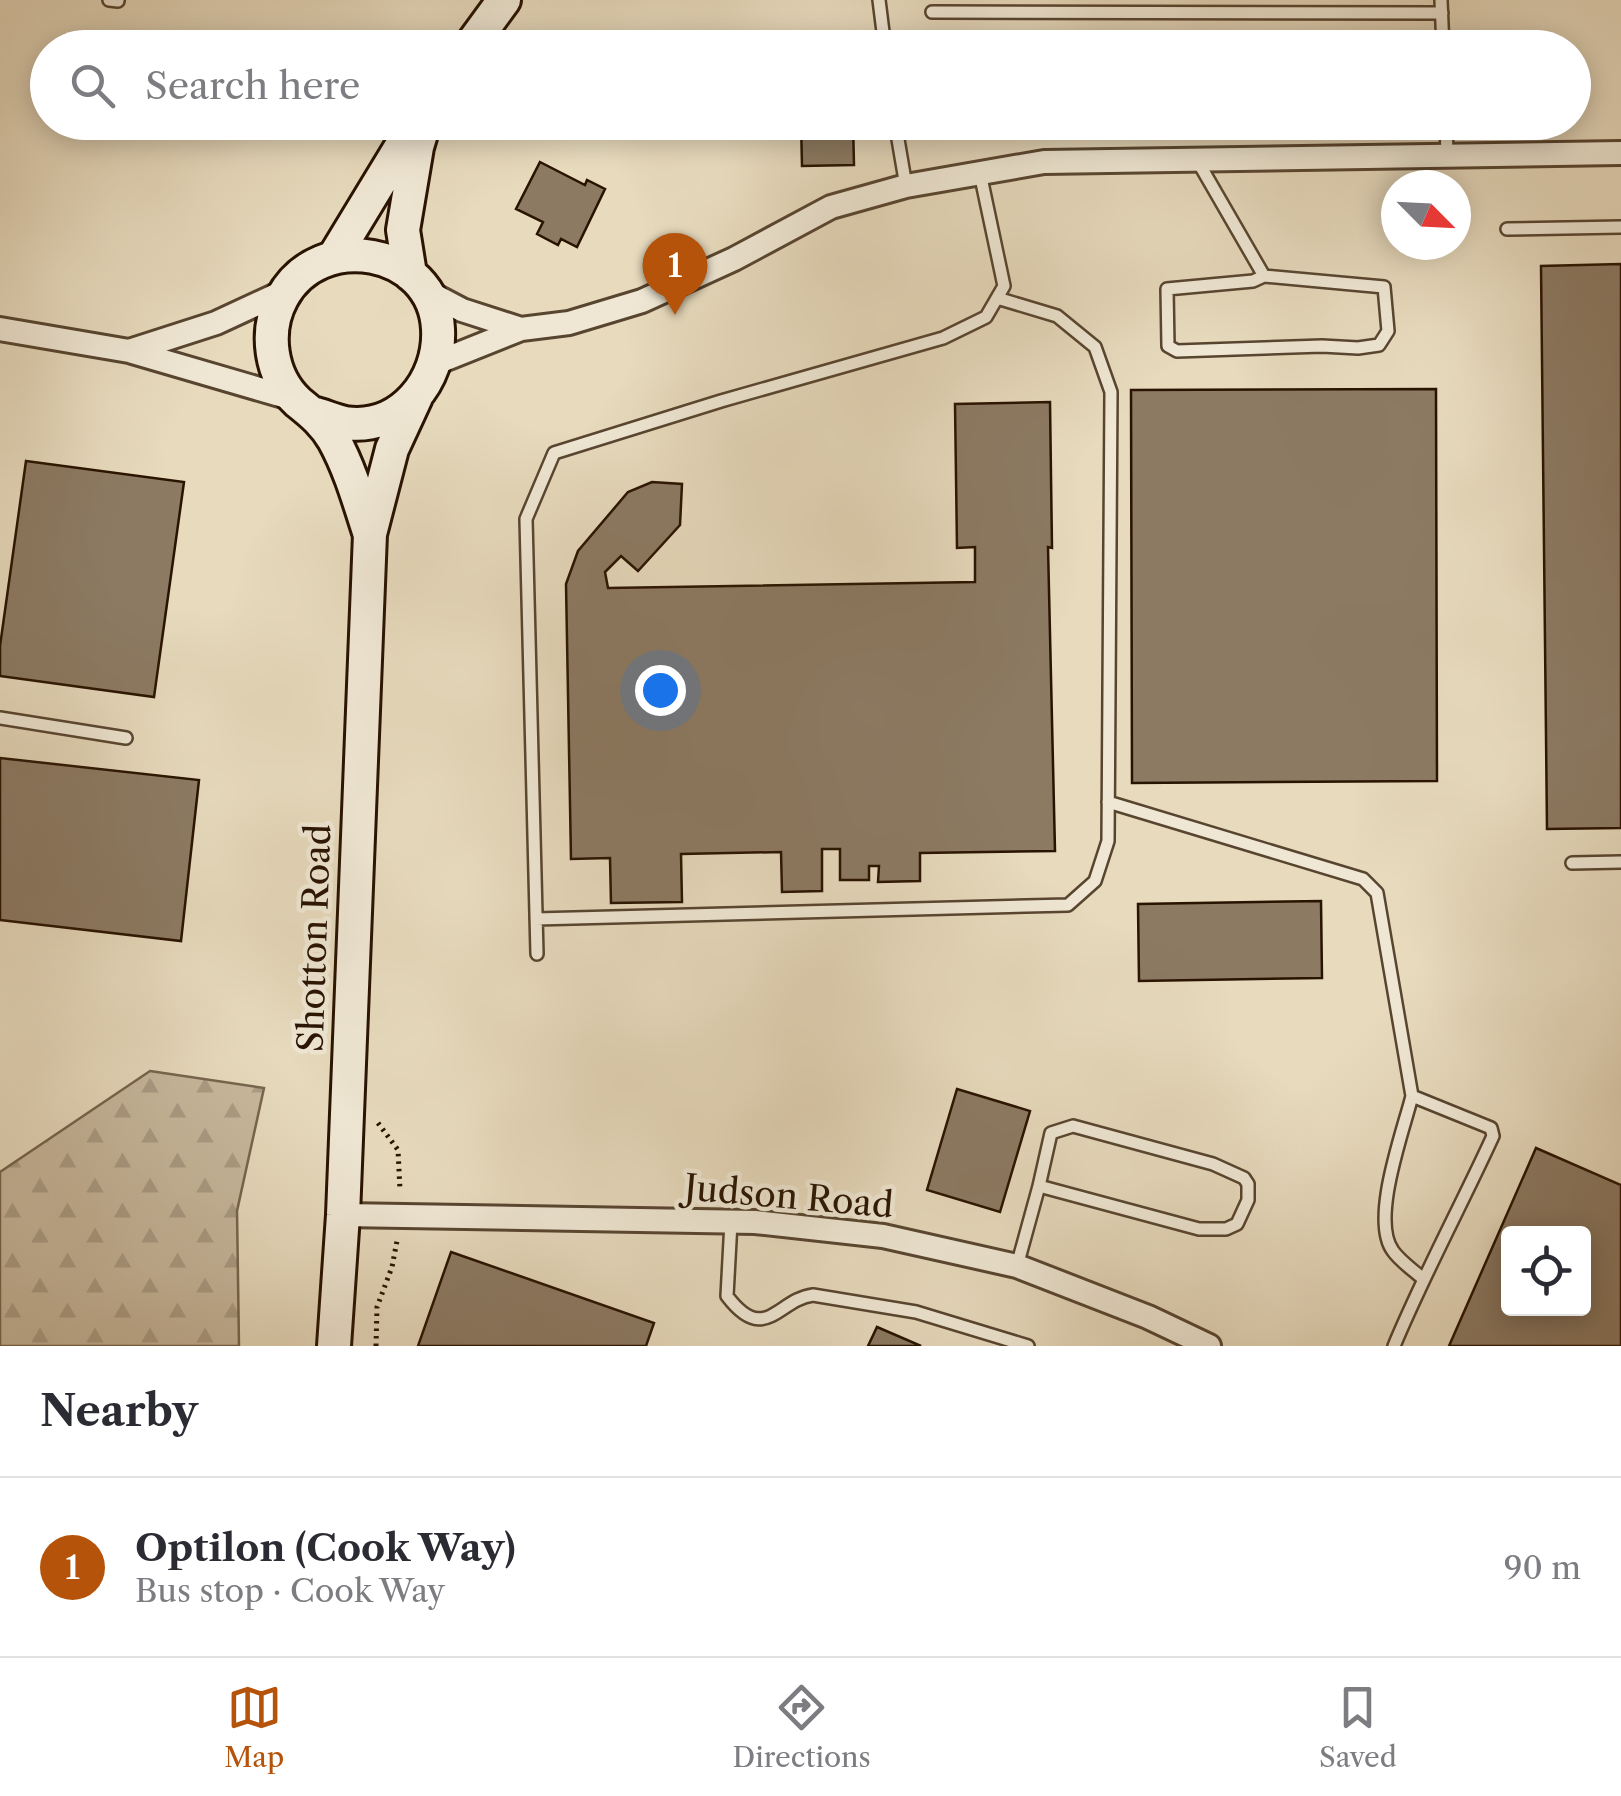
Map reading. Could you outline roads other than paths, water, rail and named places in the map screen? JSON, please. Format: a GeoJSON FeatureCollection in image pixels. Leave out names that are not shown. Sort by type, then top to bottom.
{"type":"FeatureCollection","features":[{"type":"Feature","properties":{"kind":"street"},"geometry":{"type":"LineString","coordinates":[[483,30],[504,0]]}},
{"type":"Feature","properties":{"kind":"street"},"geometry":{"type":"LineString","coordinates":[[334,256],[405,140]]}},
{"type":"Feature","properties":{"kind":"street"},"geometry":{"type":"LineString","coordinates":[[0,329],[128,351],[347,423],[369,422],[398,412],[416,397],[436,363],[438,322],[417,282],[404,230],[419,140]]}},
{"type":"Feature","properties":{"kind":"street"},"geometry":{"type":"LineString","coordinates":[[436,363],[521,329],[570,324],[642,301],[734,259],[831,206],[906,186],[1044,162],[1621,153]]}},
{"type":"Feature","properties":{"kind":"street"},"geometry":{"type":"LineString","coordinates":[[306,407],[277,372],[270,334],[285,291],[307,268],[334,256],[368,255],[394,264],[462,310],[521,329]]}},
{"type":"Feature","properties":{"kind":"street"},"geometry":{"type":"LineString","coordinates":[[128,351],[216,323],[285,291]]}},
{"type":"Feature","properties":{"kind":"street","name":"Shotton Road"},"geometry":{"type":"LineString","coordinates":[[334,1346],[343,1214],[370,534],[392,450],[416,397]]}},
{"type":"Feature","properties":{"kind":"street","name":"Shotton Road"},"geometry":{"type":"LineString","coordinates":[[306,407],[334,440],[353,480],[370,534]]}},
{"type":"Feature","properties":{"kind":"street","name":"Judson Road"},"geometry":{"type":"LineString","coordinates":[[343,1214],[731,1222],[883,1236],[1016,1266],[1209,1346]]}},
{"type":"Feature","properties":{"kind":"lane"},"geometry":{"type":"LineString","coordinates":[[110,0],[118,1]]}},
{"type":"Feature","properties":{"kind":"lane"},"geometry":{"type":"LineString","coordinates":[[879,0],[883,30]]}},
{"type":"Feature","properties":{"kind":"lane"},"geometry":{"type":"LineString","coordinates":[[932,12],[1442,6]]}},
{"type":"Feature","properties":{"kind":"lane"},"geometry":{"type":"LineString","coordinates":[[898,140],[906,186]]}},
{"type":"Feature","properties":{"kind":"lane"},"geometry":{"type":"LineString","coordinates":[[1447,140],[1447,156]]}},
{"type":"Feature","properties":{"kind":"lane"},"geometry":{"type":"LineString","coordinates":[[1197,160],[1264,276]]}},
{"type":"Feature","properties":{"kind":"lane"},"geometry":{"type":"LineString","coordinates":[[537,954],[526,519],[554,453],[943,338],[986,317],[1004,286],[980,173]]}},
{"type":"Feature","properties":{"kind":"lane"},"geometry":{"type":"LineString","coordinates":[[1507,229],[1621,227]]}},
{"type":"Feature","properties":{"kind":"lane"},"geometry":{"type":"LineString","coordinates":[[1264,276],[1384,287],[1388,331],[1379,345],[1358,348],[1177,350],[1168,346],[1167,290],[1254,281],[1264,276]]}},
{"type":"Feature","properties":{"kind":"lane"},"geometry":{"type":"LineString","coordinates":[[536,919],[1068,905],[1095,880],[1108,841],[1111,392],[1096,347],[1057,316],[997,298]]}},
{"type":"Feature","properties":{"kind":"lane"},"geometry":{"type":"LineString","coordinates":[[0,718],[126,738]]}},
{"type":"Feature","properties":{"kind":"lane"},"geometry":{"type":"LineString","coordinates":[[1108,802],[1364,879],[1377,894],[1412,1096],[1384,1214],[1386,1235],[1392,1251],[1422,1278]]}},
{"type":"Feature","properties":{"kind":"lane"},"geometry":{"type":"LineString","coordinates":[[1572,863],[1621,862]]}},
{"type":"Feature","properties":{"kind":"lane"},"geometry":{"type":"LineString","coordinates":[[1394,1346],[1422,1278],[1443,1245],[1493,1132],[1412,1096]]}},
{"type":"Feature","properties":{"kind":"lane"},"geometry":{"type":"LineString","coordinates":[[1016,1266],[1052,1134],[1073,1126],[1214,1164],[1244,1178],[1248,1191],[1237,1224],[1226,1229],[1199,1229],[1039,1186]]}},
{"type":"Feature","properties":{"kind":"lane"},"geometry":{"type":"LineString","coordinates":[[731,1222],[727,1296],[746,1316],[779,1314],[803,1296],[813,1295],[916,1312],[1028,1346]]}},
{"type":"Feature","properties":{"kind":"place","name":"Optilon (Cook Way)"},"geometry":{"type":"Point","coordinates":[675,315]}}]}
